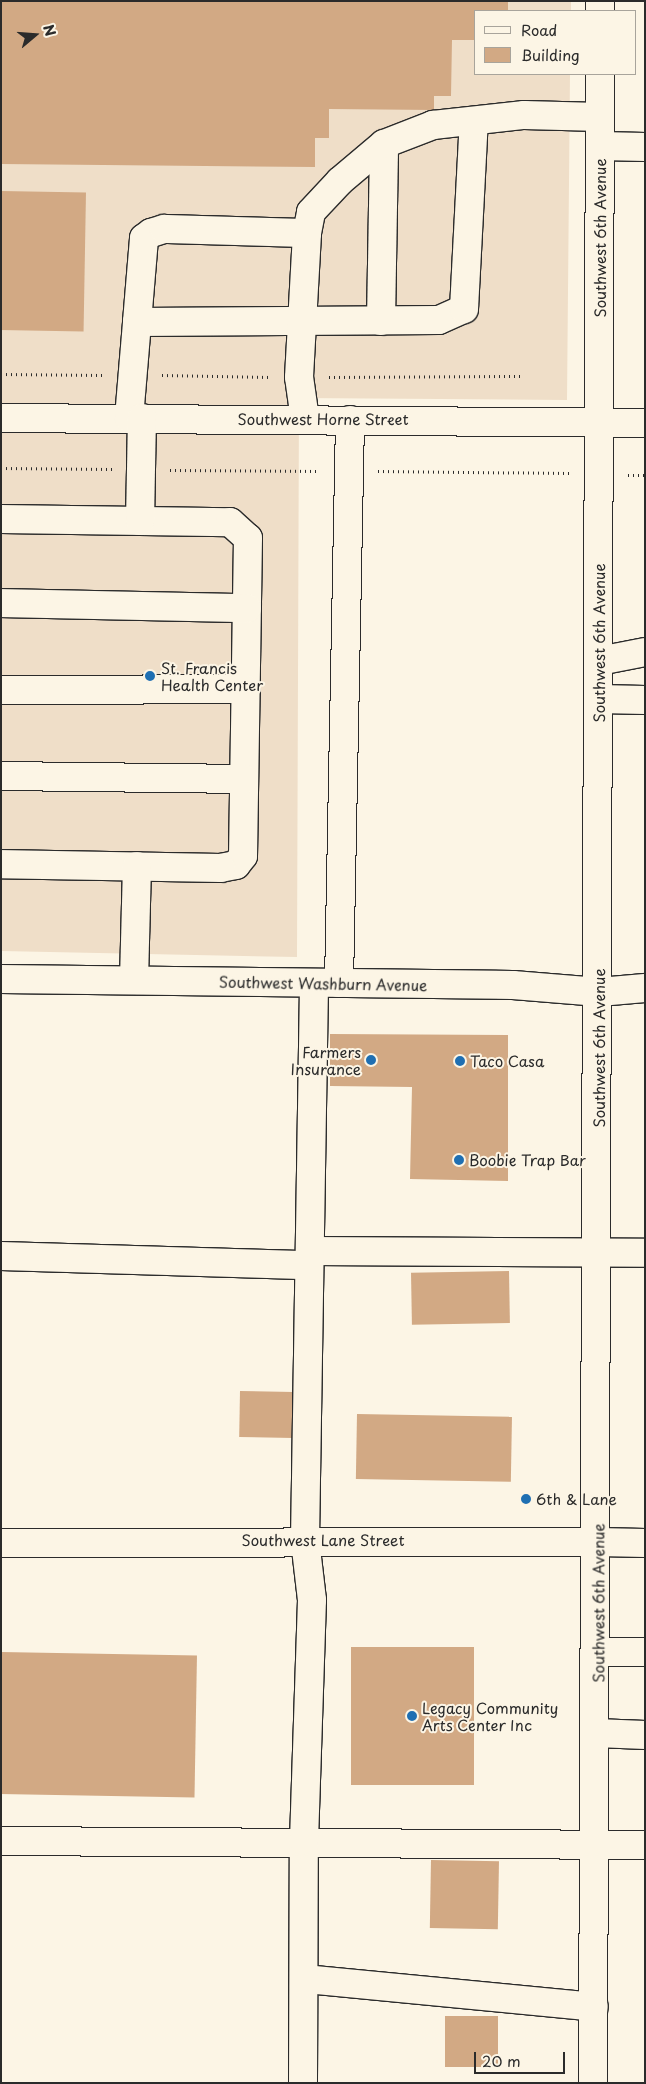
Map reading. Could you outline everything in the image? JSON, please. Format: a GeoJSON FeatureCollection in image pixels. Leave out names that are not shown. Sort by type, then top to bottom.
{"type":"FeatureCollection","features":[{"type":"Feature","properties":{"kind":"main road","name":"Southwest 6th Avenue"},"geometry":{"type":"LineString","coordinates":[[593,2083],[598,1542],[600,75]]}},
{"type":"Feature","properties":{"kind":"main road"},"geometry":{"type":"LineString","coordinates":[[305,419],[299,377],[300,323],[311,212],[384,144],[433,125],[524,116],[600,116]]}},
{"type":"Feature","properties":{"kind":"main road"},"geometry":{"type":"LineString","coordinates":[[137,322],[300,323],[439,320],[464,309],[474,121]]}},
{"type":"Feature","properties":{"kind":"main road"},"geometry":{"type":"LineString","coordinates":[[381,321],[384,144]]}},
{"type":"Feature","properties":{"kind":"main road"},"geometry":{"type":"LineString","coordinates":[[600,146],[645,147]]}},
{"type":"Feature","properties":{"kind":"main road"},"geometry":{"type":"LineString","coordinates":[[140,521],[135,418],[130,375],[137,322],[144,238],[151,233],[164,229],[308,233]]}},
{"type":"Feature","properties":{"kind":"main road","name":"Southwest Horne Street"},"geometry":{"type":"LineString","coordinates":[[1,418],[645,423]]}},
{"type":"Feature","properties":{"kind":"main road"},"geometry":{"type":"LineString","coordinates":[[303,2083],[305,1979],[304,1841],[312,1600],[305,1540],[310,1258],[326,983],[350,420]]}},
{"type":"Feature","properties":{"kind":"main road"},"geometry":{"type":"LineString","coordinates":[[1,519],[230,522],[242,528],[248,538],[243,856],[236,865],[1,864]]}},
{"type":"Feature","properties":{"kind":"main road"},"geometry":{"type":"LineString","coordinates":[[1,602],[247,608]]}},
{"type":"Feature","properties":{"kind":"main road"},"geometry":{"type":"LineString","coordinates":[[599,661],[645,652]]}},
{"type":"Feature","properties":{"kind":"main road"},"geometry":{"type":"LineString","coordinates":[[1,690],[246,689]]}},
{"type":"Feature","properties":{"kind":"main road"},"geometry":{"type":"LineString","coordinates":[[599,699],[645,700]]}},
{"type":"Feature","properties":{"kind":"main road"},"geometry":{"type":"LineString","coordinates":[[1,776],[244,779]]}},
{"type":"Feature","properties":{"kind":"main road"},"geometry":{"type":"LineString","coordinates":[[134,980],[137,866]]}},
{"type":"Feature","properties":{"kind":"main road","name":"Southwest Washburn Avenue"},"geometry":{"type":"LineString","coordinates":[[1,979],[513,985],[599,992],[645,988]]}},
{"type":"Feature","properties":{"kind":"main road"},"geometry":{"type":"LineString","coordinates":[[1,1256],[310,1258],[599,1250],[645,1253]]}},
{"type":"Feature","properties":{"kind":"main road","name":"Southwest Lane Street"},"geometry":{"type":"LineString","coordinates":[[1,1543],[305,1540],[645,1543]]}},
{"type":"Feature","properties":{"kind":"main road"},"geometry":{"type":"LineString","coordinates":[[597,1652],[645,1652]]}},
{"type":"Feature","properties":{"kind":"main road"},"geometry":{"type":"LineString","coordinates":[[596,1733],[645,1735]]}},
{"type":"Feature","properties":{"kind":"main road"},"geometry":{"type":"LineString","coordinates":[[1,1841],[304,1841],[645,1845]]}},
{"type":"Feature","properties":{"kind":"main road"},"geometry":{"type":"LineString","coordinates":[[305,1979],[594,2007]]}},
{"type":"Feature","properties":{"kind":"path"},"geometry":{"type":"LineString","coordinates":[[1,374],[299,377],[521,376]]}},
{"type":"Feature","properties":{"kind":"shaded area","name":"St. Francis Health Center"},"geometry":{"type":"Polygon","coordinates":[[[1,1],[571,1],[571,10],[473,10],[473,75],[570,75],[567,400],[299,398],[297,957],[1,951],[1,1]]]}},
{"type":"Feature","properties":{"kind":"building"},"geometry":{"type":"Polygon","coordinates":[[[1,1],[508,1],[508,10],[473,10],[473,40],[452,40],[451,96],[434,96],[434,110],[329,109],[329,138],[315,138],[315,167],[1,164],[1,1]]]}},
{"type":"Feature","properties":{"kind":"building"},"geometry":{"type":"Polygon","coordinates":[[[1,191],[86,192],[84,331],[1,330],[1,191]]]}},
{"type":"Feature","properties":{"kind":"building"},"geometry":{"type":"Polygon","coordinates":[[[330,1034],[508,1035],[508,1181],[410,1179],[412,1087],[330,1086],[330,1034]]]}},
{"type":"Feature","properties":{"kind":"building"},"geometry":{"type":"Polygon","coordinates":[[[509,1271],[510,1323],[412,1325],[411,1273],[509,1271]]]}},
{"type":"Feature","properties":{"kind":"building"},"geometry":{"type":"Polygon","coordinates":[[[240,1391],[294,1392],[293,1438],[239,1437],[240,1391]]]}},
{"type":"Feature","properties":{"kind":"building"},"geometry":{"type":"Polygon","coordinates":[[[357,1414],[512,1417],[511,1482],[356,1479],[357,1414]]]}},
{"type":"Feature","properties":{"kind":"building","name":"Legacy Community Arts Center Inc"},"geometry":{"type":"Polygon","coordinates":[[[351,1647],[474,1647],[474,1785],[351,1785],[351,1647]]]}},
{"type":"Feature","properties":{"kind":"building"},"geometry":{"type":"Polygon","coordinates":[[[1,1652],[197,1655],[194,1797],[1,1794],[1,1652]]]}},
{"type":"Feature","properties":{"kind":"building"},"geometry":{"type":"Polygon","coordinates":[[[431,1860],[499,1861],[498,1929],[430,1928],[431,1860]]]}},
{"type":"Feature","properties":{"kind":"building"},"geometry":{"type":"Polygon","coordinates":[[[445,2016],[498,2016],[498,2067],[445,2067],[445,2016]]]}},
{"type":"Feature","properties":{"kind":"place","name":"St. Francis Health Center"},"geometry":{"type":"Point","coordinates":[150,676]}},
{"type":"Feature","properties":{"kind":"place","name":"Farmers Insurance"},"geometry":{"type":"Point","coordinates":[371,1060]}},
{"type":"Feature","properties":{"kind":"place","name":"Taco Casa"},"geometry":{"type":"Point","coordinates":[460,1061]}},
{"type":"Feature","properties":{"kind":"place","name":"Boobie Trap Bar"},"geometry":{"type":"Point","coordinates":[459,1160]}},
{"type":"Feature","properties":{"kind":"place","name":"6th & Lane"},"geometry":{"type":"Point","coordinates":[526,1499]}},
{"type":"Feature","properties":{"kind":"place","name":"Legacy Community Arts Center Inc"},"geometry":{"type":"Point","coordinates":[412,1716]}}]}
